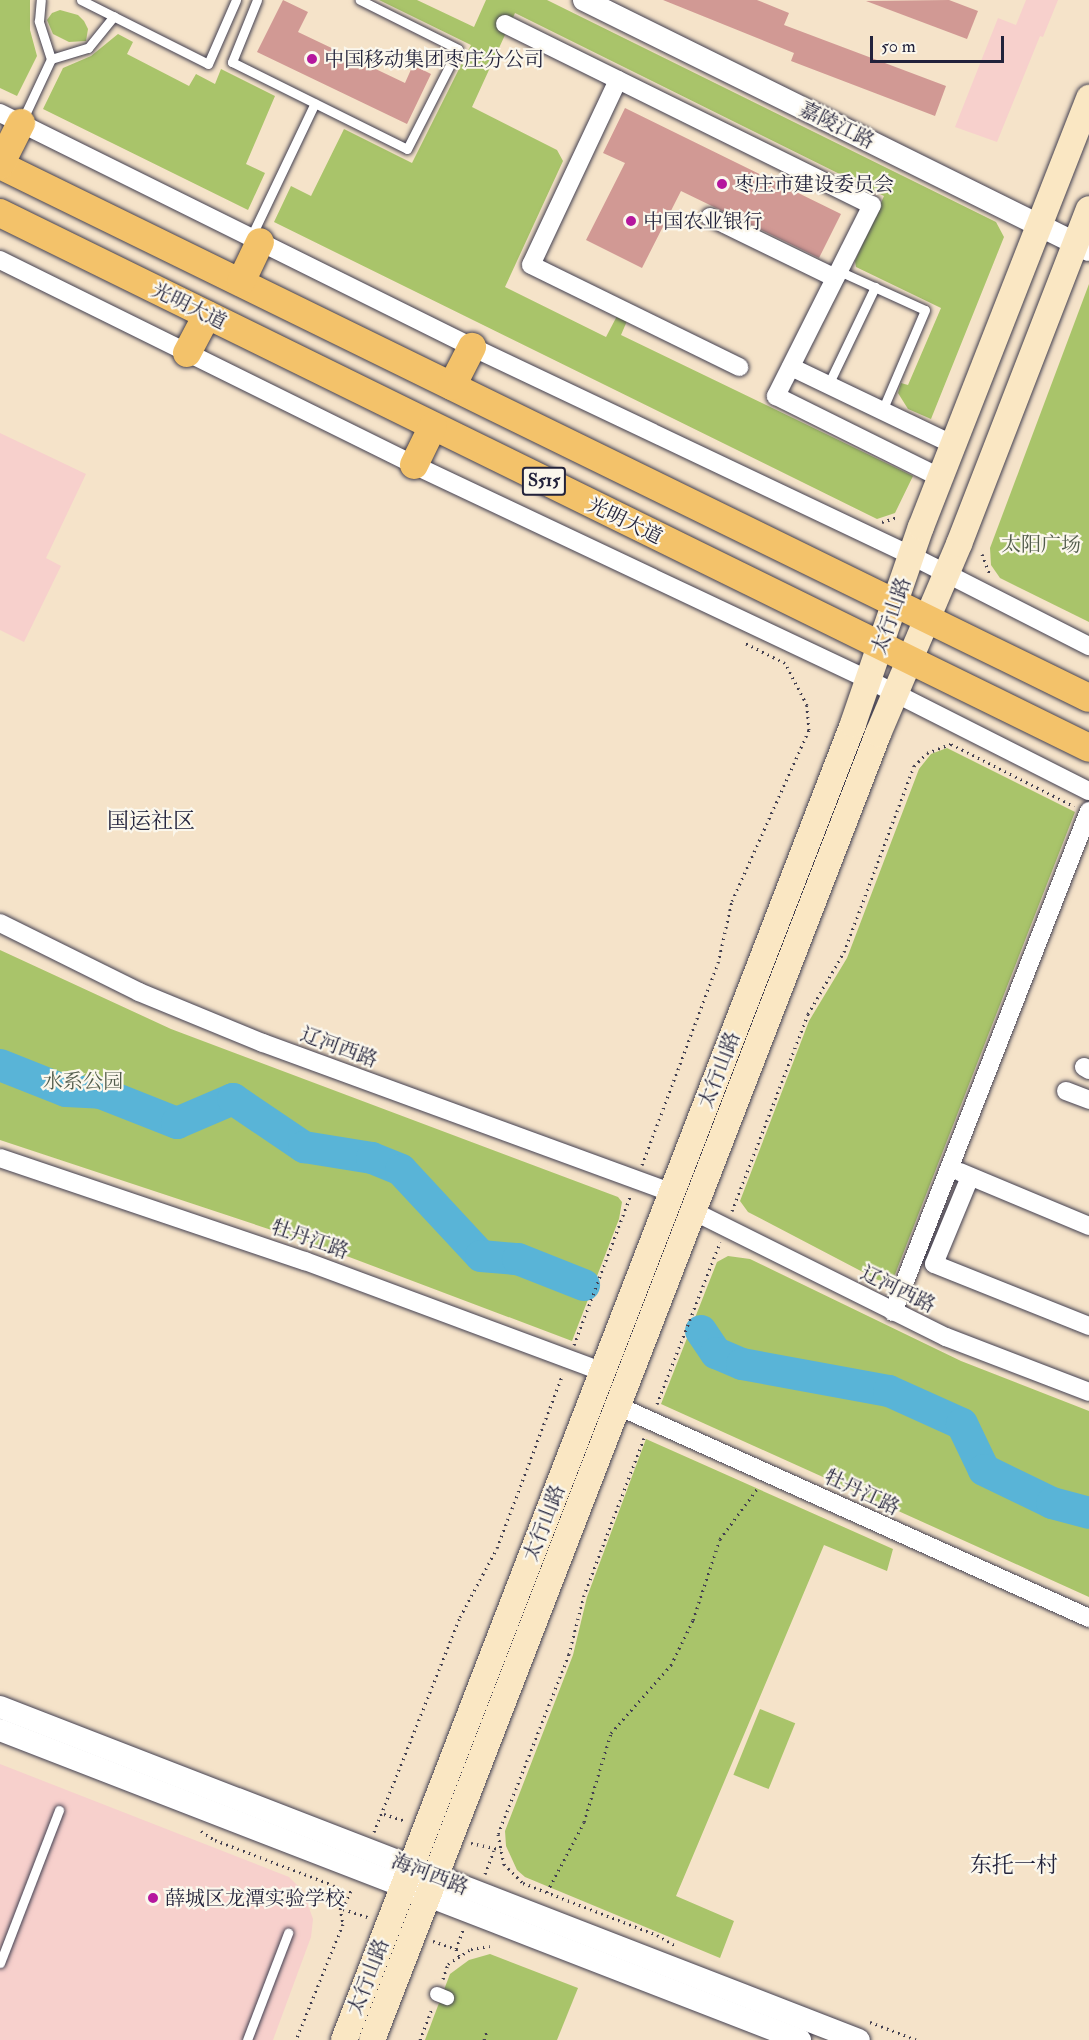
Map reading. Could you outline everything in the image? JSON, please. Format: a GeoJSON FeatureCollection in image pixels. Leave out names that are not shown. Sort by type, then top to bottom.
{"type":"FeatureCollection","features":[{"type":"Feature","properties":{"kind":"main road","name":"太行山路"},"geometry":{"type":"LineString","coordinates":[[344,2040],[672,1193],[868,680],[941,478],[1089,98]]}},
{"type":"Feature","properties":{"kind":"main road"},"geometry":{"type":"LineString","coordinates":[[0,165],[10,118]]}},
{"type":"Feature","properties":{"kind":"main road","name":"S515"},"geometry":{"type":"LineString","coordinates":[[0,165],[1089,698]]}},
{"type":"Feature","properties":{"kind":"main road","name":"太行山路"},"geometry":{"type":"LineString","coordinates":[[372,2040],[895,695],[1082,247],[1089,209]]}},
{"type":"Feature","properties":{"kind":"main road","name":"光明大道"},"geometry":{"type":"LineString","coordinates":[[0,213],[1089,748]]}},
{"type":"Feature","properties":{"kind":"main road"},"geometry":{"type":"LineString","coordinates":[[241,282],[255,239]]}},
{"type":"Feature","properties":{"kind":"main road"},"geometry":{"type":"LineString","coordinates":[[187,353],[207,315]]}},
{"type":"Feature","properties":{"kind":"main road"},"geometry":{"type":"LineString","coordinates":[[452,386],[472,347]]}},
{"type":"Feature","properties":{"kind":"main road"},"geometry":{"type":"LineString","coordinates":[[414,465],[433,426]]}},
{"type":"Feature","properties":{"kind":"street","name":"嘉陵江路"},"geometry":{"type":"LineString","coordinates":[[584,0],[1082,247]]}},
{"type":"Feature","properties":{"kind":"street"},"geometry":{"type":"LineString","coordinates":[[505,24],[872,205],[776,396],[941,478]]}},
{"type":"Feature","properties":{"kind":"street"},"geometry":{"type":"LineString","coordinates":[[618,80],[531,265],[740,367]]}},
{"type":"Feature","properties":{"kind":"street"},"geometry":{"type":"LineString","coordinates":[[10,118],[472,347],[912,556],[1089,646]]}},
{"type":"Feature","properties":{"kind":"street"},"geometry":{"type":"LineString","coordinates":[[710,217],[837,275]]}},
{"type":"Feature","properties":{"kind":"street","name":"光明大道"},"geometry":{"type":"LineString","coordinates":[[0,260],[414,465],[868,680],[1089,791]]}},
{"type":"Feature","properties":{"kind":"street"},"geometry":{"type":"LineString","coordinates":[[791,367],[954,445]]}},
{"type":"Feature","properties":{"kind":"street"},"geometry":{"type":"LineString","coordinates":[[893,1312],[951,1168],[1084,809]]}},
{"type":"Feature","properties":{"kind":"street","name":"辽河西路"},"geometry":{"type":"LineString","coordinates":[[0,924],[177,1008],[672,1193]]}},
{"type":"Feature","properties":{"kind":"street"},"geometry":{"type":"LineString","coordinates":[[1066,1091],[1089,1100]]}},
{"type":"Feature","properties":{"kind":"street","name":"牡丹江路"},"geometry":{"type":"LineString","coordinates":[[0,1158],[305,1261],[603,1371]]}},
{"type":"Feature","properties":{"kind":"street"},"geometry":{"type":"LineString","coordinates":[[951,1168],[1089,1226]]}},
{"type":"Feature","properties":{"kind":"street"},"geometry":{"type":"LineString","coordinates":[[970,1177],[934,1264],[1089,1326]]}},
{"type":"Feature","properties":{"kind":"street","name":"辽河西路"},"geometry":{"type":"LineString","coordinates":[[693,1211],[946,1337],[1089,1392]]}},
{"type":"Feature","properties":{"kind":"street","name":"牡丹江路"},"geometry":{"type":"LineString","coordinates":[[618,1406],[1089,1618]]}},
{"type":"Feature","properties":{"kind":"street","name":"海河西路"},"geometry":{"type":"LineString","coordinates":[[0,1707],[800,2040]]}},
{"type":"Feature","properties":{"kind":"street","name":"海河西路"},"geometry":{"type":"LineString","coordinates":[[0,1730],[407,1876]]}},
{"type":"Feature","properties":{"kind":"street","name":"海河西路"},"geometry":{"type":"LineString","coordinates":[[432,1886],[861,2030]]}},
{"type":"Feature","properties":{"kind":"lane"},"geometry":{"type":"LineString","coordinates":[[41,0],[39,21],[51,59]]}},
{"type":"Feature","properties":{"kind":"lane"},"geometry":{"type":"LineString","coordinates":[[81,0],[208,64],[236,0]]}},
{"type":"Feature","properties":{"kind":"lane"},"geometry":{"type":"LineString","coordinates":[[257,0],[232,62],[407,149],[458,49],[360,0]]}},
{"type":"Feature","properties":{"kind":"lane"},"geometry":{"type":"LineString","coordinates":[[10,118],[51,59],[88,48],[114,16]]}},
{"type":"Feature","properties":{"kind":"lane"},"geometry":{"type":"LineString","coordinates":[[255,239],[315,103]]}},
{"type":"Feature","properties":{"kind":"lane"},"geometry":{"type":"LineString","coordinates":[[837,275],[875,287],[924,310],[882,411]]}},
{"type":"Feature","properties":{"kind":"lane"},"geometry":{"type":"LineString","coordinates":[[828,385],[875,287]]}},
{"type":"Feature","properties":{"kind":"lane"},"geometry":{"type":"LineString","coordinates":[[0,1963],[59,1810]]}},
{"type":"Feature","properties":{"kind":"lane"},"geometry":{"type":"LineString","coordinates":[[247,2040],[288,1933]]}},
{"type":"Feature","properties":{"kind":"path"},"geometry":{"type":"LineString","coordinates":[[875,525],[897,517]]}},
{"type":"Feature","properties":{"kind":"path"},"geometry":{"type":"LineString","coordinates":[[982,554],[991,579]]}},
{"type":"Feature","properties":{"kind":"path"},"geometry":{"type":"LineString","coordinates":[[380,1816],[460,1617],[497,1548],[718,963],[732,901],[809,730],[807,705],[799,683]]}},
{"type":"Feature","properties":{"kind":"path"},"geometry":{"type":"LineString","coordinates":[[679,1949],[657,1935],[547,1892],[511,1875],[500,1849],[498,1834],[569,1654],[584,1595],[725,1227],[808,1014],[844,952],[914,766],[927,753],[951,744],[1084,809]]}},
{"type":"Feature","properties":{"kind":"path"},"geometry":{"type":"LineString","coordinates":[[547,1892],[584,1822],[611,1733],[671,1665],[693,1620],[720,1539],[757,1489]]}},
{"type":"Feature","properties":{"kind":"path"},"geometry":{"type":"LineString","coordinates":[[196,1827],[215,1840],[333,1885],[337,1890],[343,1924],[296,2040]]}},
{"type":"Feature","properties":{"kind":"path"},"geometry":{"type":"LineString","coordinates":[[494,1851],[500,1849]]}},
{"type":"Feature","properties":{"kind":"path"},"geometry":{"type":"LineString","coordinates":[[448,1964],[481,1946],[490,1946]]}},
{"type":"Feature","properties":{"kind":"path"},"geometry":{"type":"LineString","coordinates":[[456,1949],[459,1956]]}},
{"type":"Feature","properties":{"kind":"path"},"geometry":{"type":"LineString","coordinates":[[861,2030],[917,2040]]}},
{"type":"Feature","properties":{"kind":"path"},"geometry":{"type":"LineString","coordinates":[[484,2040],[488,2031]]}},
{"type":"Feature","properties":{"kind":"shaded area"},"geometry":{"type":"Polygon","coordinates":[[[1026,0],[1058,0],[1043,37],[1040,36],[997,142],[955,127],[998,18],[1016,25],[1026,0]]]}},
{"type":"Feature","properties":{"kind":"shaded area"},"geometry":{"type":"Polygon","coordinates":[[[0,433],[86,474],[46,558],[61,566],[24,642],[0,630],[0,433]]]}},
{"type":"Feature","properties":{"kind":"shaded area","name":"薛城区龙潭实验学校"},"geometry":{"type":"Polygon","coordinates":[[[0,1764],[289,1877],[303,1891],[313,1919],[311,1937],[273,2040],[0,2040],[0,1764]]]}},
{"type":"Feature","properties":{"kind":"green space"},"geometry":{"type":"Polygon","coordinates":[[[0,0],[30,0],[30,30],[37,56],[17,96],[0,88],[0,0]]]}},
{"type":"Feature","properties":{"kind":"green space"},"geometry":{"type":"Polygon","coordinates":[[[379,0],[417,0],[474,27],[486,0],[547,0],[996,222],[1004,237],[931,419],[908,409],[898,393],[901,383],[908,385],[941,308],[856,267],[855,261],[884,196],[515,13],[472,107],[557,150],[563,161],[505,287],[606,337],[617,316],[627,321],[621,335],[913,476],[895,513],[877,519],[274,222],[291,186],[311,196],[344,129],[412,163],[471,45],[379,0]]]}},
{"type":"Feature","properties":{"kind":"green space"},"geometry":{"type":"Polygon","coordinates":[[[60,10],[78,15],[84,21],[88,29],[86,41],[69,42],[53,34],[47,20],[52,13],[60,10]]]}},
{"type":"Feature","properties":{"kind":"green space"},"geometry":{"type":"Polygon","coordinates":[[[118,34],[133,42],[127,54],[189,86],[196,74],[215,84],[221,69],[275,96],[246,164],[265,173],[248,210],[43,109],[63,68],[91,56],[118,34]]]}},
{"type":"Feature","properties":{"kind":"green space","name":"太阳广场"},"geometry":{"type":"Polygon","coordinates":[[[1089,284],[1089,622],[1000,578],[991,565],[990,548],[1089,284]]]}},
{"type":"Feature","properties":{"kind":"green space"},"geometry":{"type":"Polygon","coordinates":[[[947,748],[1075,812],[894,1277],[880,1281],[748,1212],[740,1201],[809,1021],[847,958],[919,769],[931,754],[947,748]]]}},
{"type":"Feature","properties":{"kind":"green space","name":"水系公园"},"geometry":{"type":"Polygon","coordinates":[[[0,950],[171,1029],[618,1197],[622,1202],[619,1219],[572,1341],[320,1246],[0,1140],[0,950]]]}},
{"type":"Feature","properties":{"kind":"green space"},"geometry":{"type":"Polygon","coordinates":[[[728,1256],[750,1259],[961,1361],[1089,1411],[1089,1597],[661,1404],[717,1262],[728,1256]]]}},
{"type":"Feature","properties":{"kind":"green space"},"geometry":{"type":"Polygon","coordinates":[[[646,1439],[893,1549],[887,1571],[824,1545],[676,1896],[734,1921],[720,1958],[525,1877],[517,1870],[506,1846],[505,1831],[573,1655],[587,1597],[646,1439]]]}},
{"type":"Feature","properties":{"kind":"green space"},"geometry":{"type":"Polygon","coordinates":[[[760,1709],[795,1723],[769,1789],[733,1775],[760,1709]]]}},
{"type":"Feature","properties":{"kind":"green space"},"geometry":{"type":"Polygon","coordinates":[[[490,1954],[578,1988],[557,2040],[425,2040],[450,1974],[469,1960],[490,1954]]]}},
{"type":"Feature","properties":{"kind":"building","name":"中国移动集团枣庄分公司"},"geometry":{"type":"Polygon","coordinates":[[[283,0],[308,12],[298,32],[405,83],[413,65],[431,74],[407,124],[257,52],[283,0]]]}},
{"type":"Feature","properties":{"kind":"building"},"geometry":{"type":"Polygon","coordinates":[[[663,0],[757,0],[789,13],[784,25],[946,86],[935,116],[791,61],[794,53],[663,0]]]}},
{"type":"Feature","properties":{"kind":"building"},"geometry":{"type":"Polygon","coordinates":[[[949,0],[978,11],[967,39],[866,1],[949,0]]]}},
{"type":"Feature","properties":{"kind":"building","name":"枣庄市建设委员会"},"geometry":{"type":"Polygon","coordinates":[[[625,108],[841,214],[819,258],[681,191],[642,268],[586,240],[625,163],[603,153],[625,108]]]}},
{"type":"Feature","properties":{"kind":"waterway"},"geometry":{"type":"LineString","coordinates":[[0,1065],[66,1091],[101,1093],[177,1123],[233,1099],[304,1147],[372,1158],[401,1170],[481,1256],[518,1259],[584,1285]]}},
{"type":"Feature","properties":{"kind":"waterway"},"geometry":{"type":"LineString","coordinates":[[701,1331],[716,1353],[742,1364],[889,1391],[962,1424],[984,1470],[1052,1503],[1089,1513]]}},
{"type":"Feature","properties":{"kind":"place","name":"中国移动集团枣庄分公司"},"geometry":{"type":"Point","coordinates":[312,59]}},
{"type":"Feature","properties":{"kind":"place","name":"枣庄市建设委员会"},"geometry":{"type":"Point","coordinates":[722,184]}},
{"type":"Feature","properties":{"kind":"place","name":"中国农业银行"},"geometry":{"type":"Point","coordinates":[631,221]}},
{"type":"Feature","properties":{"kind":"place","name":"薛城区龙潭实验学校"},"geometry":{"type":"Point","coordinates":[153,1898]}},
{"type":"Feature","properties":{"kind":"district","name":"国运社区"},"geometry":{"type":"Point","coordinates":[151,822]}},
{"type":"Feature","properties":{"kind":"district","name":"东托一村"},"geometry":{"type":"Point","coordinates":[1014,1866]}}]}
